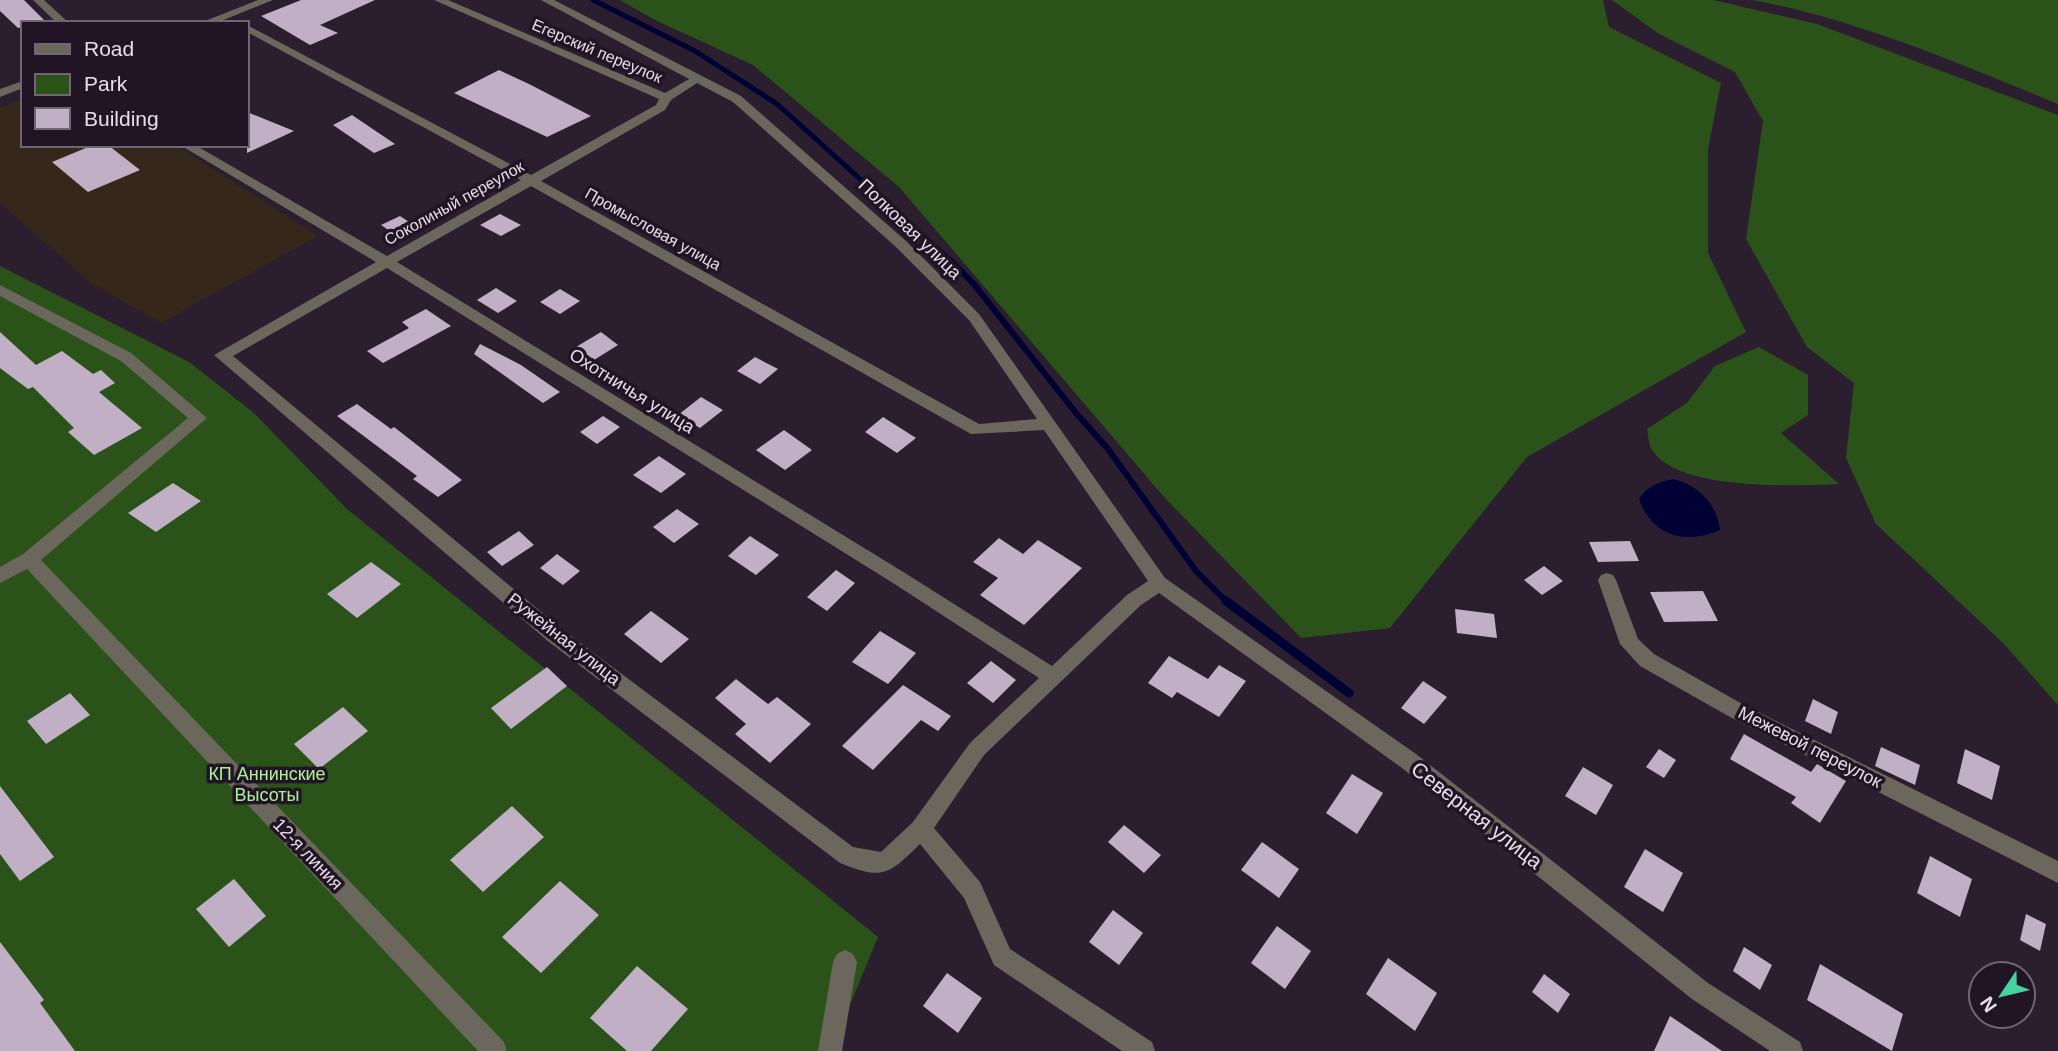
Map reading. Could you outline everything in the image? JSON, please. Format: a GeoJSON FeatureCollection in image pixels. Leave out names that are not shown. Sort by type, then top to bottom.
{"type":"FeatureCollection","features":[{"type":"Feature","properties":{"kind":"street"},"geometry":{"type":"LineString","coordinates":[[38,0],[62,21]]}},
{"type":"Feature","properties":{"kind":"street"},"geometry":{"type":"LineString","coordinates":[[210,21],[268,0]]}},
{"type":"Feature","properties":{"kind":"street","name":"Егерский переулок"},"geometry":{"type":"LineString","coordinates":[[439,0],[666,98]]}},
{"type":"Feature","properties":{"kind":"street","name":"Полковая улица"},"geometry":{"type":"LineString","coordinates":[[546,0],[737,99],[901,244],[974,317],[1159,583]]}},
{"type":"Feature","properties":{"kind":"street"},"geometry":{"type":"LineString","coordinates":[[229,14],[238,21]]}},
{"type":"Feature","properties":{"kind":"street","name":"Промысловая улица"},"geometry":{"type":"LineString","coordinates":[[248,29],[530,180],[976,430],[1049,424]]}},
{"type":"Feature","properties":{"kind":"street","name":"Соколиный переулок"},"geometry":{"type":"LineString","coordinates":[[222,355],[661,107],[666,98],[699,77]]}},
{"type":"Feature","properties":{"kind":"street"},"geometry":{"type":"LineString","coordinates":[[0,93],[21,85]]}},
{"type":"Feature","properties":{"kind":"street","name":"Охотничья улица"},"geometry":{"type":"LineString","coordinates":[[189,147],[386,261],[900,578],[1053,677]]}},
{"type":"Feature","properties":{"kind":"street"},"geometry":{"type":"LineString","coordinates":[[0,290],[126,357],[200,418],[29,559],[0,576]]}},
{"type":"Feature","properties":{"kind":"street","name":"Ружейная улица"},"geometry":{"type":"LineString","coordinates":[[222,355],[556,636],[848,856],[885,863],[921,829]]}},
{"type":"Feature","properties":{"kind":"street","name":"12-я линия"},"geometry":{"type":"LineString","coordinates":[[29,559],[495,1051]]}},
{"type":"Feature","properties":{"kind":"street","name":"Межевой переулок"},"geometry":{"type":"LineString","coordinates":[[1608,580],[1630,644],[1647,660],[1737,711],[2058,872]]}},
{"type":"Feature","properties":{"kind":"street"},"geometry":{"type":"LineString","coordinates":[[1143,1051],[1002,957],[972,890],[921,829],[977,749],[1134,600],[1159,583]]}},
{"type":"Feature","properties":{"kind":"street","name":"Северная улица"},"geometry":{"type":"LineString","coordinates":[[1159,583],[1409,761],[1700,990],[1791,1051]]}},
{"type":"Feature","properties":{"kind":"street"},"geometry":{"type":"LineString","coordinates":[[830,1051],[845,962]]}},
{"type":"Feature","properties":{"kind":"shaded area"},"geometry":{"type":"Polygon","coordinates":[[[21,100],[21,147],[178,147],[318,236],[161,323],[91,283],[0,203],[0,108],[21,100]]]}},
{"type":"Feature","properties":{"kind":"shaded area"},"geometry":{"type":"Polygon","coordinates":[[[1673,479],[1690,486],[1705,497],[1715,512],[1720,530],[1694,537],[1682,537],[1661,529],[1652,522],[1639,499],[1650,488],[1673,479]]]}},
{"type":"Feature","properties":{"kind":"green space"},"geometry":{"type":"Polygon","coordinates":[[[620,0],[1603,0],[1609,27],[1721,83],[1708,149],[1708,253],[1746,332],[1527,457],[1390,628],[1301,638],[1164,497],[899,187],[753,65],[655,20],[620,0]]]}},
{"type":"Feature","properties":{"kind":"green space"},"geometry":{"type":"Polygon","coordinates":[[[1612,0],[1713,0],[1817,24],[2058,115],[2058,705],[2004,644],[1876,524],[1846,458],[1854,383],[1807,347],[1746,239],[1763,121],[1735,72],[1659,34],[1612,0]]]}},
{"type":"Feature","properties":{"kind":"green space"},"geometry":{"type":"Polygon","coordinates":[[[1753,0],[2058,0],[2058,104],[1946,58],[1870,31],[1753,0]]]}},
{"type":"Feature","properties":{"kind":"green space","name":"КП Аннинские Высоты"},"geometry":{"type":"Polygon","coordinates":[[[0,266],[189,362],[254,413],[347,509],[878,937],[831,1051],[0,1051],[0,266]]]}},
{"type":"Feature","properties":{"kind":"green space"},"geometry":{"type":"Polygon","coordinates":[[[1759,347],[1808,375],[1808,415],[1781,433],[1839,484],[1767,485],[1711,479],[1686,473],[1666,463],[1652,450],[1647,429],[1687,403],[1715,366],[1759,347]]]}},
{"type":"Feature","properties":{"kind":"building"},"geometry":{"type":"Polygon","coordinates":[[[0,0],[24,0],[44,20],[21,21],[21,27],[18,28],[0,11],[0,0]]]}},
{"type":"Feature","properties":{"kind":"building"},"geometry":{"type":"Polygon","coordinates":[[[301,0],[375,0],[320,25],[338,33],[310,45],[261,16],[301,0]]]}},
{"type":"Feature","properties":{"kind":"building"},"geometry":{"type":"Polygon","coordinates":[[[499,70],[591,116],[547,137],[454,93],[499,70]]]}},
{"type":"Feature","properties":{"kind":"building"},"geometry":{"type":"Polygon","coordinates":[[[248,112],[294,131],[247,153],[248,112]]]}},
{"type":"Feature","properties":{"kind":"building"},"geometry":{"type":"Polygon","coordinates":[[[352,115],[395,144],[374,153],[333,125],[352,115]]]}},
{"type":"Feature","properties":{"kind":"building"},"geometry":{"type":"Polygon","coordinates":[[[88,147],[111,147],[140,170],[88,192],[52,162],[88,147]]]}},
{"type":"Feature","properties":{"kind":"building"},"geometry":{"type":"Polygon","coordinates":[[[500,214],[521,225],[501,236],[480,225],[500,214]]]}},
{"type":"Feature","properties":{"kind":"building"},"geometry":{"type":"Polygon","coordinates":[[[400,216],[418,228],[399,237],[381,225],[400,216]]]}},
{"type":"Feature","properties":{"kind":"building"},"geometry":{"type":"Polygon","coordinates":[[[496,288],[517,301],[498,313],[477,300],[496,288]]]}},
{"type":"Feature","properties":{"kind":"building"},"geometry":{"type":"Polygon","coordinates":[[[560,289],[580,301],[560,314],[540,302],[560,289]]]}},
{"type":"Feature","properties":{"kind":"building"},"geometry":{"type":"Polygon","coordinates":[[[426,309],[451,326],[383,363],[367,351],[409,328],[402,322],[426,309]]]}},
{"type":"Feature","properties":{"kind":"building"},"geometry":{"type":"Polygon","coordinates":[[[0,332],[36,365],[62,351],[93,374],[101,370],[115,383],[99,392],[142,428],[94,455],[68,432],[74,428],[33,387],[28,389],[0,368],[0,332]]]}},
{"type":"Feature","properties":{"kind":"building"},"geometry":{"type":"Polygon","coordinates":[[[601,332],[618,345],[594,360],[576,347],[601,332]]]}},
{"type":"Feature","properties":{"kind":"building"},"geometry":{"type":"Polygon","coordinates":[[[480,344],[521,365],[560,392],[543,403],[474,354],[480,344]]]}},
{"type":"Feature","properties":{"kind":"building"},"geometry":{"type":"Polygon","coordinates":[[[755,357],[778,369],[760,384],[737,371],[755,357]]]}},
{"type":"Feature","properties":{"kind":"building"},"geometry":{"type":"Polygon","coordinates":[[[701,397],[723,410],[700,428],[678,415],[701,397]]]}},
{"type":"Feature","properties":{"kind":"building"},"geometry":{"type":"Polygon","coordinates":[[[357,404],[391,429],[394,427],[462,480],[438,497],[413,479],[417,476],[337,416],[357,404]]]}},
{"type":"Feature","properties":{"kind":"building"},"geometry":{"type":"Polygon","coordinates":[[[603,416],[620,427],[597,444],[580,432],[603,416]]]}},
{"type":"Feature","properties":{"kind":"building"},"geometry":{"type":"Polygon","coordinates":[[[883,417],[916,438],[897,453],[865,432],[883,417]]]}},
{"type":"Feature","properties":{"kind":"building"},"geometry":{"type":"Polygon","coordinates":[[[784,430],[812,450],[785,470],[756,450],[784,430]]]}},
{"type":"Feature","properties":{"kind":"building"},"geometry":{"type":"Polygon","coordinates":[[[659,456],[686,474],[661,493],[633,475],[659,456]]]}},
{"type":"Feature","properties":{"kind":"building"},"geometry":{"type":"Polygon","coordinates":[[[173,483],[201,501],[156,532],[128,513],[173,483]]]}},
{"type":"Feature","properties":{"kind":"building"},"geometry":{"type":"Polygon","coordinates":[[[677,509],[699,524],[674,543],[653,527],[677,509]]]}},
{"type":"Feature","properties":{"kind":"building"},"geometry":{"type":"Polygon","coordinates":[[[519,531],[534,545],[502,566],[487,552],[519,531]]]}},
{"type":"Feature","properties":{"kind":"building"},"geometry":{"type":"Polygon","coordinates":[[[750,536],[779,555],[756,575],[728,556],[750,536]]]}},
{"type":"Feature","properties":{"kind":"building"},"geometry":{"type":"Polygon","coordinates":[[[999,538],[1023,554],[1038,540],[1082,568],[1024,625],[980,595],[998,578],[973,562],[999,538]]]}},
{"type":"Feature","properties":{"kind":"building"},"geometry":{"type":"Polygon","coordinates":[[[1630,541],[1639,561],[1598,562],[1589,542],[1630,541]]]}},
{"type":"Feature","properties":{"kind":"building"},"geometry":{"type":"Polygon","coordinates":[[[557,554],[580,571],[563,585],[540,568],[557,554]]]}},
{"type":"Feature","properties":{"kind":"building"},"geometry":{"type":"Polygon","coordinates":[[[371,562],[401,584],[357,618],[327,594],[371,562]]]}},
{"type":"Feature","properties":{"kind":"building"},"geometry":{"type":"Polygon","coordinates":[[[1544,566],[1563,581],[1542,595],[1524,580],[1544,566]]]}},
{"type":"Feature","properties":{"kind":"building"},"geometry":{"type":"Polygon","coordinates":[[[836,570],[855,583],[827,611],[807,597],[836,570]]]}},
{"type":"Feature","properties":{"kind":"building"},"geometry":{"type":"Polygon","coordinates":[[[1703,591],[1718,621],[1664,622],[1650,592],[1703,591]]]}},
{"type":"Feature","properties":{"kind":"building"},"geometry":{"type":"Polygon","coordinates":[[[1455,609],[1494,614],[1497,638],[1457,633],[1455,609]]]}},
{"type":"Feature","properties":{"kind":"building"},"geometry":{"type":"Polygon","coordinates":[[[651,611],[689,639],[661,663],[624,634],[651,611]]]}},
{"type":"Feature","properties":{"kind":"building"},"geometry":{"type":"Polygon","coordinates":[[[880,631],[916,653],[888,684],[852,662],[880,631]]]}},
{"type":"Feature","properties":{"kind":"building"},"geometry":{"type":"Polygon","coordinates":[[[1169,656],[1208,679],[1219,665],[1246,681],[1219,717],[1177,692],[1172,698],[1148,683],[1169,656]]]}},
{"type":"Feature","properties":{"kind":"building"},"geometry":{"type":"Polygon","coordinates":[[[991,661],[1016,680],[993,703],[967,683],[991,661]]]}},
{"type":"Feature","properties":{"kind":"building"},"geometry":{"type":"Polygon","coordinates":[[[547,667],[567,686],[511,729],[491,708],[547,667]]]}},
{"type":"Feature","properties":{"kind":"building"},"geometry":{"type":"Polygon","coordinates":[[[736,679],[768,704],[777,697],[811,724],[770,763],[735,734],[746,724],[715,698],[736,679]]]}},
{"type":"Feature","properties":{"kind":"building"},"geometry":{"type":"Polygon","coordinates":[[[1423,681],[1447,697],[1424,724],[1401,708],[1423,681]]]}},
{"type":"Feature","properties":{"kind":"building"},"geometry":{"type":"Polygon","coordinates":[[[903,685],[951,716],[938,731],[921,720],[873,770],[842,746],[903,685]]]}},
{"type":"Feature","properties":{"kind":"building"},"geometry":{"type":"Polygon","coordinates":[[[70,693],[90,715],[46,744],[27,721],[70,693]]]}},
{"type":"Feature","properties":{"kind":"building"},"geometry":{"type":"Polygon","coordinates":[[[1813,699],[1838,712],[1831,734],[1805,721],[1813,699]]]}},
{"type":"Feature","properties":{"kind":"building"},"geometry":{"type":"Polygon","coordinates":[[[343,707],[368,731],[319,769],[294,744],[343,707]]]}},
{"type":"Feature","properties":{"kind":"building"},"geometry":{"type":"Polygon","coordinates":[[[1744,734],[1811,772],[1817,764],[1846,781],[1820,823],[1791,803],[1796,797],[1730,759],[1744,734]]]}},
{"type":"Feature","properties":{"kind":"building"},"geometry":{"type":"Polygon","coordinates":[[[1881,747],[1920,765],[1915,785],[1875,766],[1881,747]]]}},
{"type":"Feature","properties":{"kind":"building"},"geometry":{"type":"Polygon","coordinates":[[[1659,749],[1676,760],[1664,778],[1646,767],[1659,749]]]}},
{"type":"Feature","properties":{"kind":"building"},"geometry":{"type":"Polygon","coordinates":[[[1965,749],[2000,766],[1992,800],[1957,783],[1965,749]]]}},
{"type":"Feature","properties":{"kind":"building"},"geometry":{"type":"Polygon","coordinates":[[[1583,767],[1613,785],[1596,815],[1565,796],[1583,767]]]}},
{"type":"Feature","properties":{"kind":"building"},"geometry":{"type":"Polygon","coordinates":[[[1352,774],[1383,793],[1357,834],[1326,813],[1352,774]]]}},
{"type":"Feature","properties":{"kind":"building"},"geometry":{"type":"Polygon","coordinates":[[[0,786],[54,857],[20,881],[0,854],[0,786]]]}},
{"type":"Feature","properties":{"kind":"building"},"geometry":{"type":"Polygon","coordinates":[[[512,806],[544,837],[483,892],[450,860],[512,806]]]}},
{"type":"Feature","properties":{"kind":"building"},"geometry":{"type":"Polygon","coordinates":[[[1124,825],[1161,855],[1144,873],[1108,842],[1124,825]]]}},
{"type":"Feature","properties":{"kind":"building"},"geometry":{"type":"Polygon","coordinates":[[[1262,842],[1299,869],[1279,898],[1241,870],[1262,842]]]}},
{"type":"Feature","properties":{"kind":"building"},"geometry":{"type":"Polygon","coordinates":[[[1645,849],[1683,873],[1663,912],[1624,887],[1645,849]]]}},
{"type":"Feature","properties":{"kind":"building"},"geometry":{"type":"Polygon","coordinates":[[[1930,856],[1972,879],[1960,917],[1917,893],[1930,856]]]}},
{"type":"Feature","properties":{"kind":"building"},"geometry":{"type":"Polygon","coordinates":[[[234,879],[266,916],[229,947],[196,909],[234,879]]]}},
{"type":"Feature","properties":{"kind":"building"},"geometry":{"type":"Polygon","coordinates":[[[560,881],[599,915],[541,973],[502,937],[560,881]]]}},
{"type":"Feature","properties":{"kind":"building"},"geometry":{"type":"Polygon","coordinates":[[[1113,910],[1143,933],[1119,965],[1089,942],[1113,910]]]}},
{"type":"Feature","properties":{"kind":"building"},"geometry":{"type":"Polygon","coordinates":[[[2026,914],[2046,924],[2040,951],[2020,940],[2026,914]]]}},
{"type":"Feature","properties":{"kind":"building"},"geometry":{"type":"Polygon","coordinates":[[[1277,926],[1311,951],[1285,989],[1251,963],[1277,926]]]}},
{"type":"Feature","properties":{"kind":"building"},"geometry":{"type":"Polygon","coordinates":[[[0,942],[44,1000],[40,1003],[75,1051],[0,1051],[0,942]]]}},
{"type":"Feature","properties":{"kind":"building"},"geometry":{"type":"Polygon","coordinates":[[[1744,947],[1772,965],[1760,990],[1733,971],[1744,947]]]}},
{"type":"Feature","properties":{"kind":"building"},"geometry":{"type":"Polygon","coordinates":[[[1388,958],[1437,993],[1415,1031],[1366,994],[1388,958]]]}},
{"type":"Feature","properties":{"kind":"building"},"geometry":{"type":"Polygon","coordinates":[[[1820,964],[1903,1014],[1892,1051],[1807,1000],[1820,964]]]}},
{"type":"Feature","properties":{"kind":"building"},"geometry":{"type":"Polygon","coordinates":[[[637,966],[688,1009],[651,1051],[627,1051],[590,1018],[637,966]]]}},
{"type":"Feature","properties":{"kind":"building"},"geometry":{"type":"Polygon","coordinates":[[[947,973],[982,998],[958,1033],[923,1006],[947,973]]]}},
{"type":"Feature","properties":{"kind":"building"},"geometry":{"type":"Polygon","coordinates":[[[1544,974],[1570,994],[1558,1013],[1532,992],[1544,974]]]}},
{"type":"Feature","properties":{"kind":"building"},"geometry":{"type":"Polygon","coordinates":[[[1670,1016],[1722,1051],[1654,1051],[1670,1016]]]}},
{"type":"Feature","properties":{"kind":"waterway"},"geometry":{"type":"LineString","coordinates":[[593,0],[695,51],[777,104],[951,261]]}},
{"type":"Feature","properties":{"kind":"waterway"},"geometry":{"type":"LineString","coordinates":[[951,261],[973,283],[1076,413],[1108,449],[1196,571],[1226,601]]}},
{"type":"Feature","properties":{"kind":"waterway"},"geometry":{"type":"LineString","coordinates":[[1226,601],[1349,693]]}}]}
